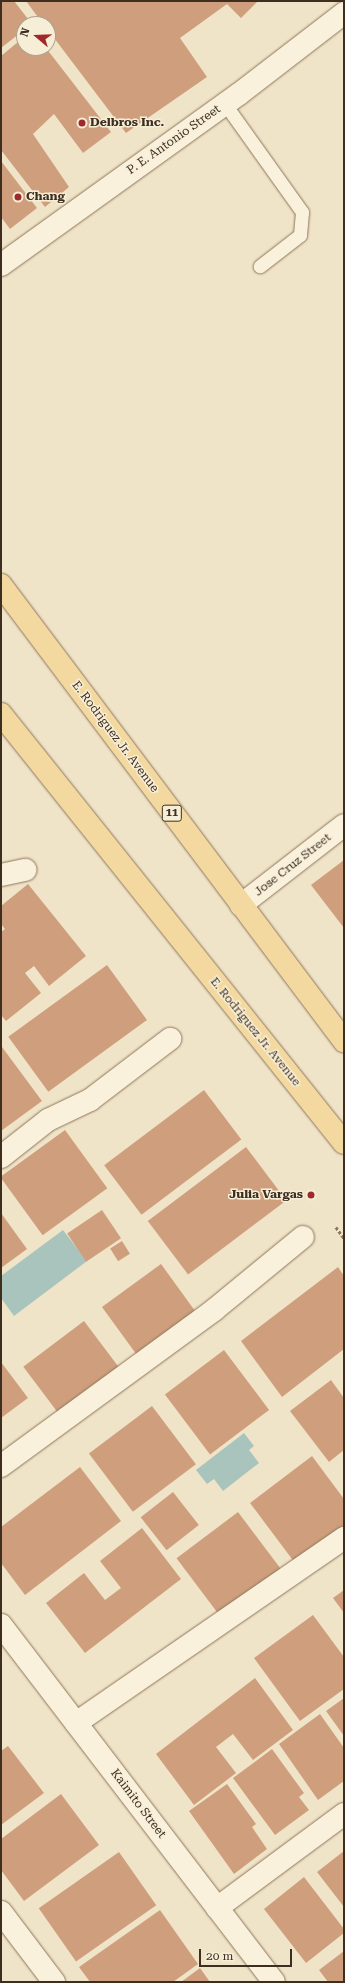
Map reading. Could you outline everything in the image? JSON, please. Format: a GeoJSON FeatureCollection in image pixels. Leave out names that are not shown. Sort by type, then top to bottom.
{"type":"FeatureCollection","features":[{"type":"Feature","properties":{"kind":"main road","name":"E. Rodriguez Jr. Avenue"},"geometry":{"type":"LineString","coordinates":[[1,585],[344,1042]]}},
{"type":"Feature","properties":{"kind":"main road","name":"E. Rodriguez Jr. Avenue"},"geometry":{"type":"LineString","coordinates":[[1,714],[344,1143]]}},
{"type":"Feature","properties":{"kind":"street","name":"P. E. Antonio Street"},"geometry":{"type":"LineString","coordinates":[[1,265],[225,104],[344,13]]}},
{"type":"Feature","properties":{"kind":"street","name":"Jose Cruz Street"},"geometry":{"type":"LineString","coordinates":[[241,905],[344,825]]}},
{"type":"Feature","properties":{"kind":"street"},"geometry":{"type":"LineString","coordinates":[[1,875],[25,870]]}},
{"type":"Feature","properties":{"kind":"street"},"geometry":{"type":"LineString","coordinates":[[1,1157],[48,1120],[90,1100],[170,1039]]}},
{"type":"Feature","properties":{"kind":"street"},"geometry":{"type":"LineString","coordinates":[[1,1466],[214,1310],[304,1237]]}},
{"type":"Feature","properties":{"kind":"street"},"geometry":{"type":"LineString","coordinates":[[76,1723],[344,1538]]}},
{"type":"Feature","properties":{"kind":"street","name":"Kaimito Street"},"geometry":{"type":"LineString","coordinates":[[1,1625],[274,1982]]}},
{"type":"Feature","properties":{"kind":"street"},"geometry":{"type":"LineString","coordinates":[[217,1908],[344,1814]]}},
{"type":"Feature","properties":{"kind":"street"},"geometry":{"type":"LineString","coordinates":[[1,1912],[54,1982]]}},
{"type":"Feature","properties":{"kind":"lane"},"geometry":{"type":"LineString","coordinates":[[225,104],[302,212],[300,235],[260,266]]}},
{"type":"Feature","properties":{"kind":"path"},"geometry":{"type":"LineString","coordinates":[[336,1227],[344,1238]]}},
{"type":"Feature","properties":{"kind":"water"},"geometry":{"type":"Polygon","coordinates":[[[63,1230],[87,1261],[14,1316],[1,1298],[1,1276],[63,1230]]]}},
{"type":"Feature","properties":{"kind":"water"},"geometry":{"type":"Polygon","coordinates":[[[244,1433],[254,1446],[249,1450],[259,1463],[223,1491],[214,1479],[207,1484],[196,1470],[244,1433]]]}},
{"type":"Feature","properties":{"kind":"building"},"geometry":{"type":"Polygon","coordinates":[[[1,1],[14,1],[26,16],[16,16],[16,36],[1,48],[1,1]]]}},
{"type":"Feature","properties":{"kind":"building"},"geometry":{"type":"Polygon","coordinates":[[[26,1],[258,1],[241,18],[227,4],[180,38],[207,77],[126,133],[56,41],[56,16],[37,16],[26,1]]]}},
{"type":"Feature","properties":{"kind":"building","name":"Delbros Inc."},"geometry":{"type":"Polygon","coordinates":[[[16,44],[16,56],[52,56],[111,132],[83,153],[54,114],[33,134],[69,187],[45,207],[1,150],[1,56],[16,44]]]}},
{"type":"Feature","properties":{"kind":"building"},"geometry":{"type":"Polygon","coordinates":[[[1,161],[37,208],[10,229],[1,217],[1,161]]]}},
{"type":"Feature","properties":{"kind":"building"},"geometry":{"type":"Polygon","coordinates":[[[344,860],[344,928],[311,885],[344,860]]]}},
{"type":"Feature","properties":{"kind":"building"},"geometry":{"type":"Polygon","coordinates":[[[28,884],[86,956],[49,986],[34,966],[25,973],[41,993],[6,1021],[1,1015],[1,932],[5,929],[1,924],[1,906],[28,884]]]}},
{"type":"Feature","properties":{"kind":"building"},"geometry":{"type":"Polygon","coordinates":[[[107,965],[147,1020],[48,1092],[8,1037],[107,965]]]}},
{"type":"Feature","properties":{"kind":"building"},"geometry":{"type":"Polygon","coordinates":[[[2,1047],[42,1101],[1,1131],[1,1048],[2,1047]]]}},
{"type":"Feature","properties":{"kind":"building"},"geometry":{"type":"Polygon","coordinates":[[[204,1090],[241,1140],[141,1215],[104,1165],[204,1090]]]}},
{"type":"Feature","properties":{"kind":"building"},"geometry":{"type":"Polygon","coordinates":[[[65,1130],[107,1188],[43,1235],[1,1176],[65,1130]]]}},
{"type":"Feature","properties":{"kind":"building"},"geometry":{"type":"Polygon","coordinates":[[[246,1147],[286,1201],[188,1275],[148,1221],[246,1147]]]}},
{"type":"Feature","properties":{"kind":"building"},"geometry":{"type":"Polygon","coordinates":[[[102,1210],[121,1238],[86,1262],[67,1233],[102,1210]]]}},
{"type":"Feature","properties":{"kind":"building"},"geometry":{"type":"Polygon","coordinates":[[[1,1213],[27,1249],[1,1268],[1,1213]]]}},
{"type":"Feature","properties":{"kind":"building"},"geometry":{"type":"Polygon","coordinates":[[[122,1241],[130,1254],[118,1261],[110,1248],[122,1241]]]}},
{"type":"Feature","properties":{"kind":"building"},"geometry":{"type":"Polygon","coordinates":[[[161,1264],[200,1317],[141,1360],[102,1307],[161,1264]]]}},
{"type":"Feature","properties":{"kind":"building"},"geometry":{"type":"Polygon","coordinates":[[[338,1267],[344,1276],[344,1349],[282,1397],[241,1341],[338,1267]]]}},
{"type":"Feature","properties":{"kind":"building"},"geometry":{"type":"Polygon","coordinates":[[[84,1321],[124,1375],[64,1420],[23,1367],[84,1321]]]}},
{"type":"Feature","properties":{"kind":"building"},"geometry":{"type":"Polygon","coordinates":[[[224,1350],[269,1410],[210,1454],[165,1395],[224,1350]]]}},
{"type":"Feature","properties":{"kind":"building"},"geometry":{"type":"Polygon","coordinates":[[[1,1362],[28,1398],[1,1418],[1,1362]]]}},
{"type":"Feature","properties":{"kind":"building"},"geometry":{"type":"Polygon","coordinates":[[[331,1380],[344,1398],[344,1450],[329,1462],[290,1411],[331,1380]]]}},
{"type":"Feature","properties":{"kind":"building"},"geometry":{"type":"Polygon","coordinates":[[[152,1406],[196,1464],[133,1512],[89,1454],[152,1406]]]}},
{"type":"Feature","properties":{"kind":"building"},"geometry":{"type":"Polygon","coordinates":[[[312,1456],[344,1499],[344,1525],[295,1563],[250,1503],[312,1456]]]}},
{"type":"Feature","properties":{"kind":"building"},"geometry":{"type":"Polygon","coordinates":[[[80,1467],[121,1521],[25,1595],[1,1563],[1,1527],[80,1467]]]}},
{"type":"Feature","properties":{"kind":"building"},"geometry":{"type":"Polygon","coordinates":[[[173,1492],[199,1525],[167,1550],[141,1517],[173,1492]]]}},
{"type":"Feature","properties":{"kind":"building"},"geometry":{"type":"Polygon","coordinates":[[[238,1512],[283,1572],[222,1618],[177,1558],[238,1512]]]}},
{"type":"Feature","properties":{"kind":"building"},"geometry":{"type":"Polygon","coordinates":[[[142,1528],[181,1579],[85,1653],[46,1603],[84,1573],[105,1600],[121,1588],[100,1561],[142,1528]]]}},
{"type":"Feature","properties":{"kind":"building"},"geometry":{"type":"Polygon","coordinates":[[[344,1590],[344,1613],[333,1598],[344,1590]]]}},
{"type":"Feature","properties":{"kind":"building"},"geometry":{"type":"Polygon","coordinates":[[[313,1615],[344,1657],[344,1689],[300,1721],[254,1658],[313,1615]]]}},
{"type":"Feature","properties":{"kind":"building"},"geometry":{"type":"Polygon","coordinates":[[[255,1678],[293,1730],[253,1760],[233,1734],[216,1747],[236,1773],[194,1805],[156,1754],[255,1678]]]}},
{"type":"Feature","properties":{"kind":"building"},"geometry":{"type":"Polygon","coordinates":[[[344,1698],[344,1736],[326,1711],[344,1698]]]}},
{"type":"Feature","properties":{"kind":"building"},"geometry":{"type":"Polygon","coordinates":[[[320,1714],[344,1748],[344,1781],[318,1800],[279,1744],[320,1714]]]}},
{"type":"Feature","properties":{"kind":"building"},"geometry":{"type":"Polygon","coordinates":[[[8,1746],[44,1793],[1,1825],[1,1751],[8,1746]]]}},
{"type":"Feature","properties":{"kind":"building"},"geometry":{"type":"Polygon","coordinates":[[[272,1749],[304,1793],[299,1797],[309,1810],[275,1835],[233,1778],[272,1749]]]}},
{"type":"Feature","properties":{"kind":"building"},"geometry":{"type":"Polygon","coordinates":[[[227,1784],[256,1824],[252,1827],[267,1849],[234,1874],[189,1811],[227,1784]]]}},
{"type":"Feature","properties":{"kind":"building"},"geometry":{"type":"Polygon","coordinates":[[[61,1794],[99,1845],[24,1901],[1,1870],[1,1839],[61,1794]]]}},
{"type":"Feature","properties":{"kind":"building"},"geometry":{"type":"Polygon","coordinates":[[[344,1851],[344,1907],[317,1872],[344,1851]]]}},
{"type":"Feature","properties":{"kind":"building"},"geometry":{"type":"Polygon","coordinates":[[[119,1852],[156,1905],[76,1961],[39,1908],[119,1852]]]}},
{"type":"Feature","properties":{"kind":"building"},"geometry":{"type":"Polygon","coordinates":[[[304,1877],[344,1929],[344,1933],[306,1963],[264,1909],[304,1877]]]}},
{"type":"Feature","properties":{"kind":"building"},"geometry":{"type":"Polygon","coordinates":[[[160,1910],[198,1964],[173,1982],[90,1982],[79,1967],[160,1910]]]}},
{"type":"Feature","properties":{"kind":"building"},"geometry":{"type":"Polygon","coordinates":[[[344,1951],[344,1982],[328,1982],[319,1970],[344,1951]]]}},
{"type":"Feature","properties":{"kind":"building"},"geometry":{"type":"Polygon","coordinates":[[[200,1968],[210,1982],[181,1982],[200,1968]]]}},
{"type":"Feature","properties":{"kind":"place","name":"Delbros Inc."},"geometry":{"type":"Point","coordinates":[82,123]}},
{"type":"Feature","properties":{"kind":"place","name":"Chang"},"geometry":{"type":"Point","coordinates":[18,197]}},
{"type":"Feature","properties":{"kind":"place","name":"Julia Vargas"},"geometry":{"type":"Point","coordinates":[311,1195]}}]}
